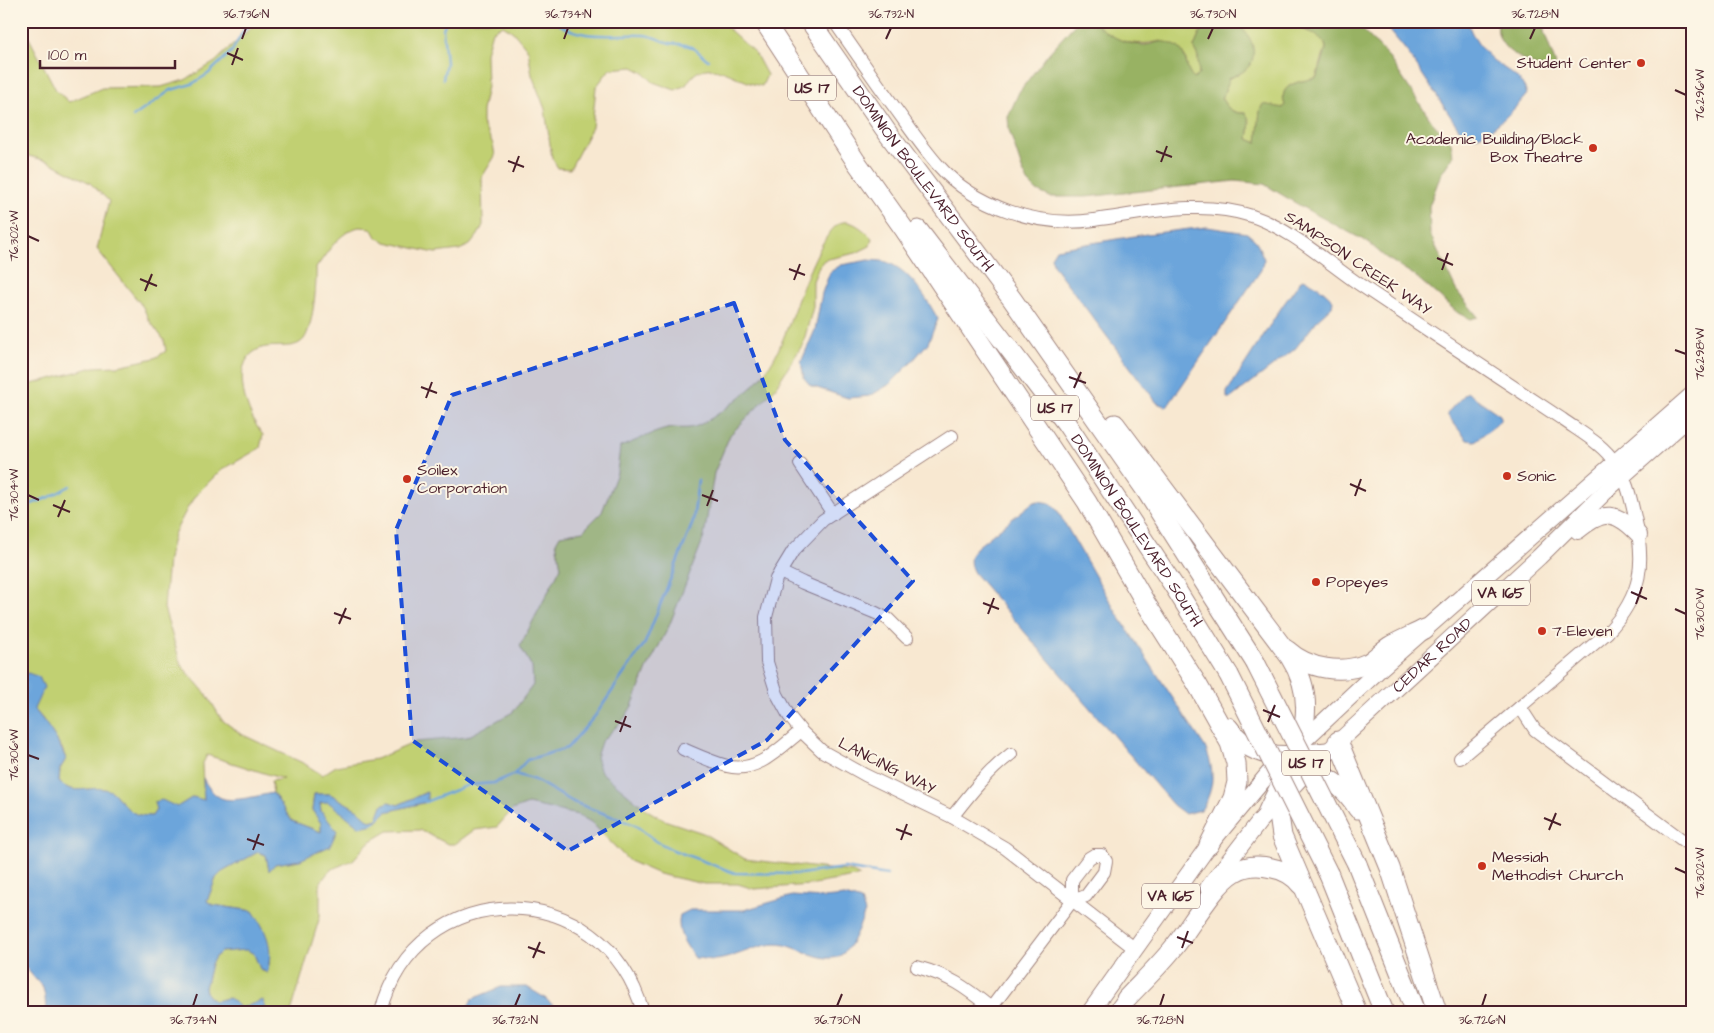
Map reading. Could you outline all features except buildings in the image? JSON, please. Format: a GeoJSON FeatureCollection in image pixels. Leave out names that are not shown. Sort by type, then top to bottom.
{"type":"FeatureCollection","features":[{"type":"Feature","properties":{"kind":"highway","name":"DOMINION BOULEVARD SOUTH"},"geometry":{"type":"LineString","coordinates":[[764,21],[858,157],[1066,423],[1169,578],[1229,675],[1329,875],[1384,1012]]}},
{"type":"Feature","properties":{"kind":"highway","name":"DOMINION BOULEVARD SOUTH"},"geometry":{"type":"LineString","coordinates":[[810,21],[888,135],[1012,299],[1150,496],[1255,662],[1357,864],[1416,1012]]}},
{"type":"Feature","properties":{"kind":"highway"},"geometry":{"type":"LineString","coordinates":[[858,157],[909,237],[1087,502],[1230,743],[1237,771],[1237,782],[1233,798],[1209,845]]}},
{"type":"Feature","properties":{"kind":"highway"},"geometry":{"type":"LineString","coordinates":[[1012,299],[1096,398],[1295,665],[1304,686],[1307,705],[1282,796],[1279,816],[1282,836],[1357,1012]]}},
{"type":"Feature","properties":{"kind":"highway"},"geometry":{"type":"LineString","coordinates":[[1277,641],[1291,654],[1308,663],[1322,668],[1347,669],[1369,662],[1388,647],[1425,629]]}},
{"type":"Feature","properties":{"kind":"highway"},"geometry":{"type":"LineString","coordinates":[[1196,684],[1234,734],[1245,745],[1260,752],[1293,761],[1324,777],[1338,786],[1354,804],[1412,937]]}},
{"type":"Feature","properties":{"kind":"highway"},"geometry":{"type":"LineString","coordinates":[[1268,811],[1293,761],[1315,728]]}},
{"type":"Feature","properties":{"kind":"highway"},"geometry":{"type":"LineString","coordinates":[[1293,761],[1332,746],[1390,868],[1437,1012]]}},
{"type":"Feature","properties":{"kind":"highway"},"geometry":{"type":"LineString","coordinates":[[1121,1005],[1174,948],[1219,887],[1235,872],[1246,867],[1255,866],[1278,869],[1292,876],[1306,892]]}},
{"type":"Feature","properties":{"kind":"main road","name":"CEDAR ROAD"},"geometry":{"type":"LineString","coordinates":[[1332,746],[1539,557],[1619,469],[1693,394]]}},
{"type":"Feature","properties":{"kind":"main road","name":"CEDAR ROAD"},"geometry":{"type":"LineString","coordinates":[[1315,728],[1425,629],[1619,469],[1693,414]]}},
{"type":"Feature","properties":{"kind":"main road"},"geometry":{"type":"LineString","coordinates":[[1539,557],[1601,515],[1608,514],[1619,518],[1629,524],[1639,535]]}},
{"type":"Feature","properties":{"kind":"main road","name":"VA 165"},"geometry":{"type":"LineString","coordinates":[[1090,1012],[1209,845],[1293,761]]}},
{"type":"Feature","properties":{"kind":"main road","name":"VA 165"},"geometry":{"type":"LineString","coordinates":[[1121,1005],[1239,846],[1282,796]]}},
{"type":"Feature","properties":{"kind":"street","name":"SAMPSON CREEK WAY"},"geometry":{"type":"LineString","coordinates":[[834,21],[910,130],[939,166],[958,183],[981,198],[1009,211],[1050,221],[1087,221],[1188,207],[1225,210],[1265,221],[1280,229],[1562,419],[1596,443],[1619,469]]}},
{"type":"Feature","properties":{"kind":"street","name":"LANCING WAY"},"geometry":{"type":"LineString","coordinates":[[952,436],[823,520],[793,551],[780,572],[770,598],[766,616],[767,662],[777,694],[789,716],[818,748],[834,759],[952,817],[1005,848],[1134,948]]}},
{"type":"Feature","properties":{"kind":"street"},"geometry":{"type":"LineString","coordinates":[[800,464],[832,514]]}},
{"type":"Feature","properties":{"kind":"street"},"geometry":{"type":"LineString","coordinates":[[1460,758],[1607,633],[1621,616],[1631,598],[1640,570],[1639,535],[1629,490],[1619,469]]}},
{"type":"Feature","properties":{"kind":"street"},"geometry":{"type":"LineString","coordinates":[[780,572],[882,616],[907,638]]}},
{"type":"Feature","properties":{"kind":"street"},"geometry":{"type":"LineString","coordinates":[[1520,707],[1535,730],[1693,848]]}},
{"type":"Feature","properties":{"kind":"street"},"geometry":{"type":"LineString","coordinates":[[683,749],[728,766],[742,767],[758,764],[768,758],[801,731]]}},
{"type":"Feature","properties":{"kind":"street"},"geometry":{"type":"LineString","coordinates":[[952,817],[993,768],[1011,754]]}},
{"type":"Feature","properties":{"kind":"street"},"geometry":{"type":"LineString","coordinates":[[917,967],[937,972],[955,980],[990,1010],[1072,901]]}},
{"type":"Feature","properties":{"kind":"street"},"geometry":{"type":"LineString","coordinates":[[381,1012],[384,1000],[397,972],[415,949],[436,932],[459,919],[490,910],[522,908],[550,913],[565,919],[584,929],[602,943],[626,973],[643,1012]]}},
{"type":"Feature","properties":{"kind":"highlighted area"},"geometry":{"type":"Polygon","coordinates":[[[734,303],[785,440],[913,581],[767,740],[568,851],[412,740],[396,530],[452,395],[734,303]]]}},
{"type":"Feature","properties":{"kind":"green space"},"geometry":{"type":"Polygon","coordinates":[[[258,21],[720,21],[755,53],[767,75],[762,86],[721,71],[702,70],[694,75],[686,85],[675,90],[653,82],[644,73],[633,67],[610,69],[596,87],[592,127],[570,169],[558,168],[552,158],[545,109],[532,75],[528,50],[513,32],[503,25],[492,31],[486,53],[487,86],[482,111],[482,123],[493,144],[495,156],[482,177],[483,225],[470,245],[459,250],[435,253],[386,242],[376,237],[371,228],[359,227],[345,233],[316,268],[312,315],[304,339],[294,345],[262,348],[248,357],[242,379],[247,404],[257,427],[263,435],[260,448],[220,471],[195,496],[174,534],[168,559],[164,608],[181,665],[207,695],[222,720],[241,734],[305,764],[322,775],[336,766],[376,759],[416,742],[467,737],[513,712],[533,685],[532,667],[520,646],[561,567],[556,542],[560,535],[583,531],[602,512],[617,473],[620,447],[667,429],[690,428],[704,423],[755,384],[773,361],[778,351],[815,257],[825,240],[834,228],[843,222],[855,224],[872,238],[870,246],[856,253],[824,260],[819,266],[813,281],[813,307],[803,344],[773,391],[730,435],[714,473],[704,537],[669,626],[647,669],[632,706],[624,719],[601,742],[596,757],[601,772],[647,810],[664,820],[703,833],[745,859],[853,872],[860,876],[809,885],[754,889],[738,884],[704,884],[659,874],[629,861],[591,822],[578,815],[528,804],[512,810],[497,827],[474,830],[455,844],[448,844],[420,830],[388,831],[368,843],[353,860],[330,870],[320,883],[320,916],[291,1012],[255,1012],[265,1008],[241,1008],[229,998],[214,1001],[207,995],[205,988],[211,964],[221,952],[247,949],[254,954],[260,969],[267,973],[269,965],[266,941],[253,911],[213,905],[207,901],[216,878],[222,872],[258,852],[266,855],[269,870],[274,864],[300,860],[336,831],[321,811],[320,803],[328,801],[374,824],[386,812],[427,802],[426,792],[398,805],[389,802],[377,819],[369,821],[358,810],[330,794],[314,794],[312,810],[321,823],[321,832],[292,821],[273,793],[271,781],[283,779],[207,755],[202,765],[204,801],[193,797],[177,807],[156,810],[152,816],[133,813],[111,791],[97,788],[71,789],[59,782],[60,769],[66,759],[62,748],[34,709],[28,673],[21,676],[21,389],[32,384],[94,367],[118,366],[155,358],[166,351],[164,340],[149,320],[143,307],[97,249],[109,201],[90,183],[48,161],[21,154],[21,31],[29,38],[56,90],[69,102],[102,88],[161,87],[185,80],[215,62],[258,21]]]}},
{"type":"Feature","properties":{"kind":"green space"},"geometry":{"type":"Polygon","coordinates":[[[1093,21],[1218,21],[1201,31],[1194,47],[1198,57],[1199,74],[1194,79],[1189,75],[1185,56],[1161,41],[1142,44],[1124,42],[1116,39],[1093,21]]]}},
{"type":"Feature","properties":{"kind":"green space"},"geometry":{"type":"Polygon","coordinates":[[[1093,21],[1109,34],[1128,43],[1147,45],[1165,42],[1176,46],[1183,53],[1191,76],[1194,79],[1199,74],[1198,57],[1194,47],[1201,31],[1218,21],[1226,21],[1240,27],[1250,40],[1253,56],[1247,69],[1229,78],[1222,99],[1231,110],[1247,115],[1250,125],[1248,139],[1257,143],[1260,110],[1263,104],[1283,108],[1285,105],[1284,92],[1287,88],[1297,82],[1316,78],[1326,48],[1325,43],[1316,35],[1284,21],[1354,21],[1387,55],[1432,122],[1451,142],[1453,156],[1441,174],[1429,206],[1430,234],[1456,290],[1478,317],[1470,319],[1458,313],[1414,275],[1385,257],[1369,243],[1264,184],[1235,181],[1086,197],[1050,197],[1037,191],[1028,182],[1022,169],[1009,130],[1008,117],[1019,92],[1048,54],[1076,23],[1093,21]]]}},
{"type":"Feature","properties":{"kind":"green space"},"geometry":{"type":"Polygon","coordinates":[[[1230,21],[1284,21],[1316,35],[1324,41],[1326,48],[1316,78],[1297,82],[1287,88],[1284,92],[1285,105],[1283,108],[1260,110],[1257,143],[1248,139],[1250,122],[1245,113],[1237,113],[1231,110],[1222,99],[1229,78],[1241,73],[1239,25],[1230,21]]]}},
{"type":"Feature","properties":{"kind":"green space"},"geometry":{"type":"Polygon","coordinates":[[[1499,21],[1544,21],[1544,32],[1556,65],[1550,70],[1532,64],[1513,54],[1500,40],[1498,31],[1499,21]]]}},
{"type":"Feature","properties":{"kind":"water"},"geometry":{"type":"Polygon","coordinates":[[[1382,21],[1468,21],[1471,32],[1481,48],[1494,61],[1518,79],[1527,94],[1509,114],[1491,129],[1475,137],[1467,135],[1459,129],[1408,53],[1382,21]]]}},
{"type":"Feature","properties":{"kind":"water"},"geometry":{"type":"Polygon","coordinates":[[[1207,227],[1247,233],[1256,241],[1264,259],[1261,270],[1167,407],[1157,403],[1054,266],[1051,257],[1056,249],[1147,234],[1207,227]]]}},
{"type":"Feature","properties":{"kind":"water"},"geometry":{"type":"Polygon","coordinates":[[[869,260],[887,262],[905,273],[918,287],[938,319],[928,343],[890,384],[870,396],[848,398],[811,386],[804,378],[801,362],[815,330],[822,293],[830,272],[841,265],[869,260]]]}},
{"type":"Feature","properties":{"kind":"water"},"geometry":{"type":"Polygon","coordinates":[[[1302,279],[1315,284],[1333,300],[1332,306],[1319,318],[1295,349],[1231,398],[1227,398],[1227,392],[1302,279]]]}},
{"type":"Feature","properties":{"kind":"water"},"geometry":{"type":"Polygon","coordinates":[[[1467,392],[1500,415],[1501,419],[1475,441],[1467,440],[1448,416],[1448,412],[1467,392]]]}},
{"type":"Feature","properties":{"kind":"water"},"geometry":{"type":"Polygon","coordinates":[[[1038,501],[1050,503],[1057,510],[1116,612],[1205,747],[1211,764],[1212,779],[1209,795],[1201,810],[1185,814],[1173,805],[974,573],[970,559],[977,547],[1032,503],[1038,501]]]}},
{"type":"Feature","properties":{"kind":"water"},"geometry":{"type":"Polygon","coordinates":[[[28,673],[39,677],[44,687],[34,709],[52,733],[66,759],[60,769],[59,782],[71,789],[97,788],[111,791],[130,810],[137,814],[152,816],[156,810],[154,802],[162,800],[177,807],[193,797],[204,800],[203,778],[208,787],[221,798],[232,800],[273,793],[292,821],[321,832],[321,823],[312,810],[314,794],[330,794],[358,810],[370,821],[377,819],[382,805],[389,802],[398,805],[427,792],[427,802],[386,812],[374,824],[360,827],[328,802],[320,803],[321,811],[337,831],[330,846],[300,860],[275,864],[269,871],[266,855],[258,852],[222,872],[216,878],[207,901],[213,905],[253,911],[268,940],[270,955],[267,973],[260,969],[254,954],[247,950],[221,952],[211,964],[205,988],[207,995],[214,1001],[229,998],[241,1008],[263,1000],[265,1008],[255,1012],[46,1012],[43,988],[26,968],[21,953],[21,676],[28,673]]]}},
{"type":"Feature","properties":{"kind":"water"},"geometry":{"type":"Polygon","coordinates":[[[792,896],[823,898],[845,896],[861,901],[865,912],[845,952],[835,958],[828,958],[776,944],[758,947],[731,957],[709,960],[695,958],[680,932],[680,915],[690,910],[744,910],[792,896]]]}},
{"type":"Feature","properties":{"kind":"water"},"geometry":{"type":"Polygon","coordinates":[[[501,987],[527,987],[545,998],[560,1012],[465,1012],[472,999],[501,987]]]}},
{"type":"Feature","properties":{"kind":"waterway"},"geometry":{"type":"LineString","coordinates":[[133,117],[171,90],[192,84],[208,74],[232,51],[244,30],[252,21]]}},
{"type":"Feature","properties":{"kind":"waterway"},"geometry":{"type":"LineString","coordinates":[[443,79],[446,63],[443,29],[446,21]]}},
{"type":"Feature","properties":{"kind":"waterway"},"geometry":{"type":"LineString","coordinates":[[555,21],[565,28],[587,34],[651,36],[670,43],[691,47],[708,60]]}},
{"type":"Feature","properties":{"kind":"waterway"},"geometry":{"type":"LineString","coordinates":[[515,773],[527,760],[567,748],[595,716],[645,643],[693,522],[698,480]]}},
{"type":"Feature","properties":{"kind":"waterway"},"geometry":{"type":"LineString","coordinates":[[21,508],[50,497],[70,486]]}},
{"type":"Feature","properties":{"kind":"waterway"},"geometry":{"type":"LineString","coordinates":[[425,802],[468,785],[494,783],[515,774],[535,780],[573,802],[635,825],[654,840],[673,850],[735,873],[800,874],[844,868],[887,875]]}},
{"type":"Feature","properties":{"kind":"place","name":"Student Center"},"geometry":{"type":"Point","coordinates":[1641,63]}},
{"type":"Feature","properties":{"kind":"place","name":"Academic Building/Black Box Theatre"},"geometry":{"type":"Point","coordinates":[1593,148]}},
{"type":"Feature","properties":{"kind":"place","name":"Sonic"},"geometry":{"type":"Point","coordinates":[1507,476]}},
{"type":"Feature","properties":{"kind":"place","name":"Soilex Corporation"},"geometry":{"type":"Point","coordinates":[407,479]}},
{"type":"Feature","properties":{"kind":"place","name":"Popeyes"},"geometry":{"type":"Point","coordinates":[1316,582]}},
{"type":"Feature","properties":{"kind":"place","name":"7-Eleven"},"geometry":{"type":"Point","coordinates":[1542,631]}},
{"type":"Feature","properties":{"kind":"place","name":"Messiah Methodist Church"},"geometry":{"type":"Point","coordinates":[1482,866]}}]}
